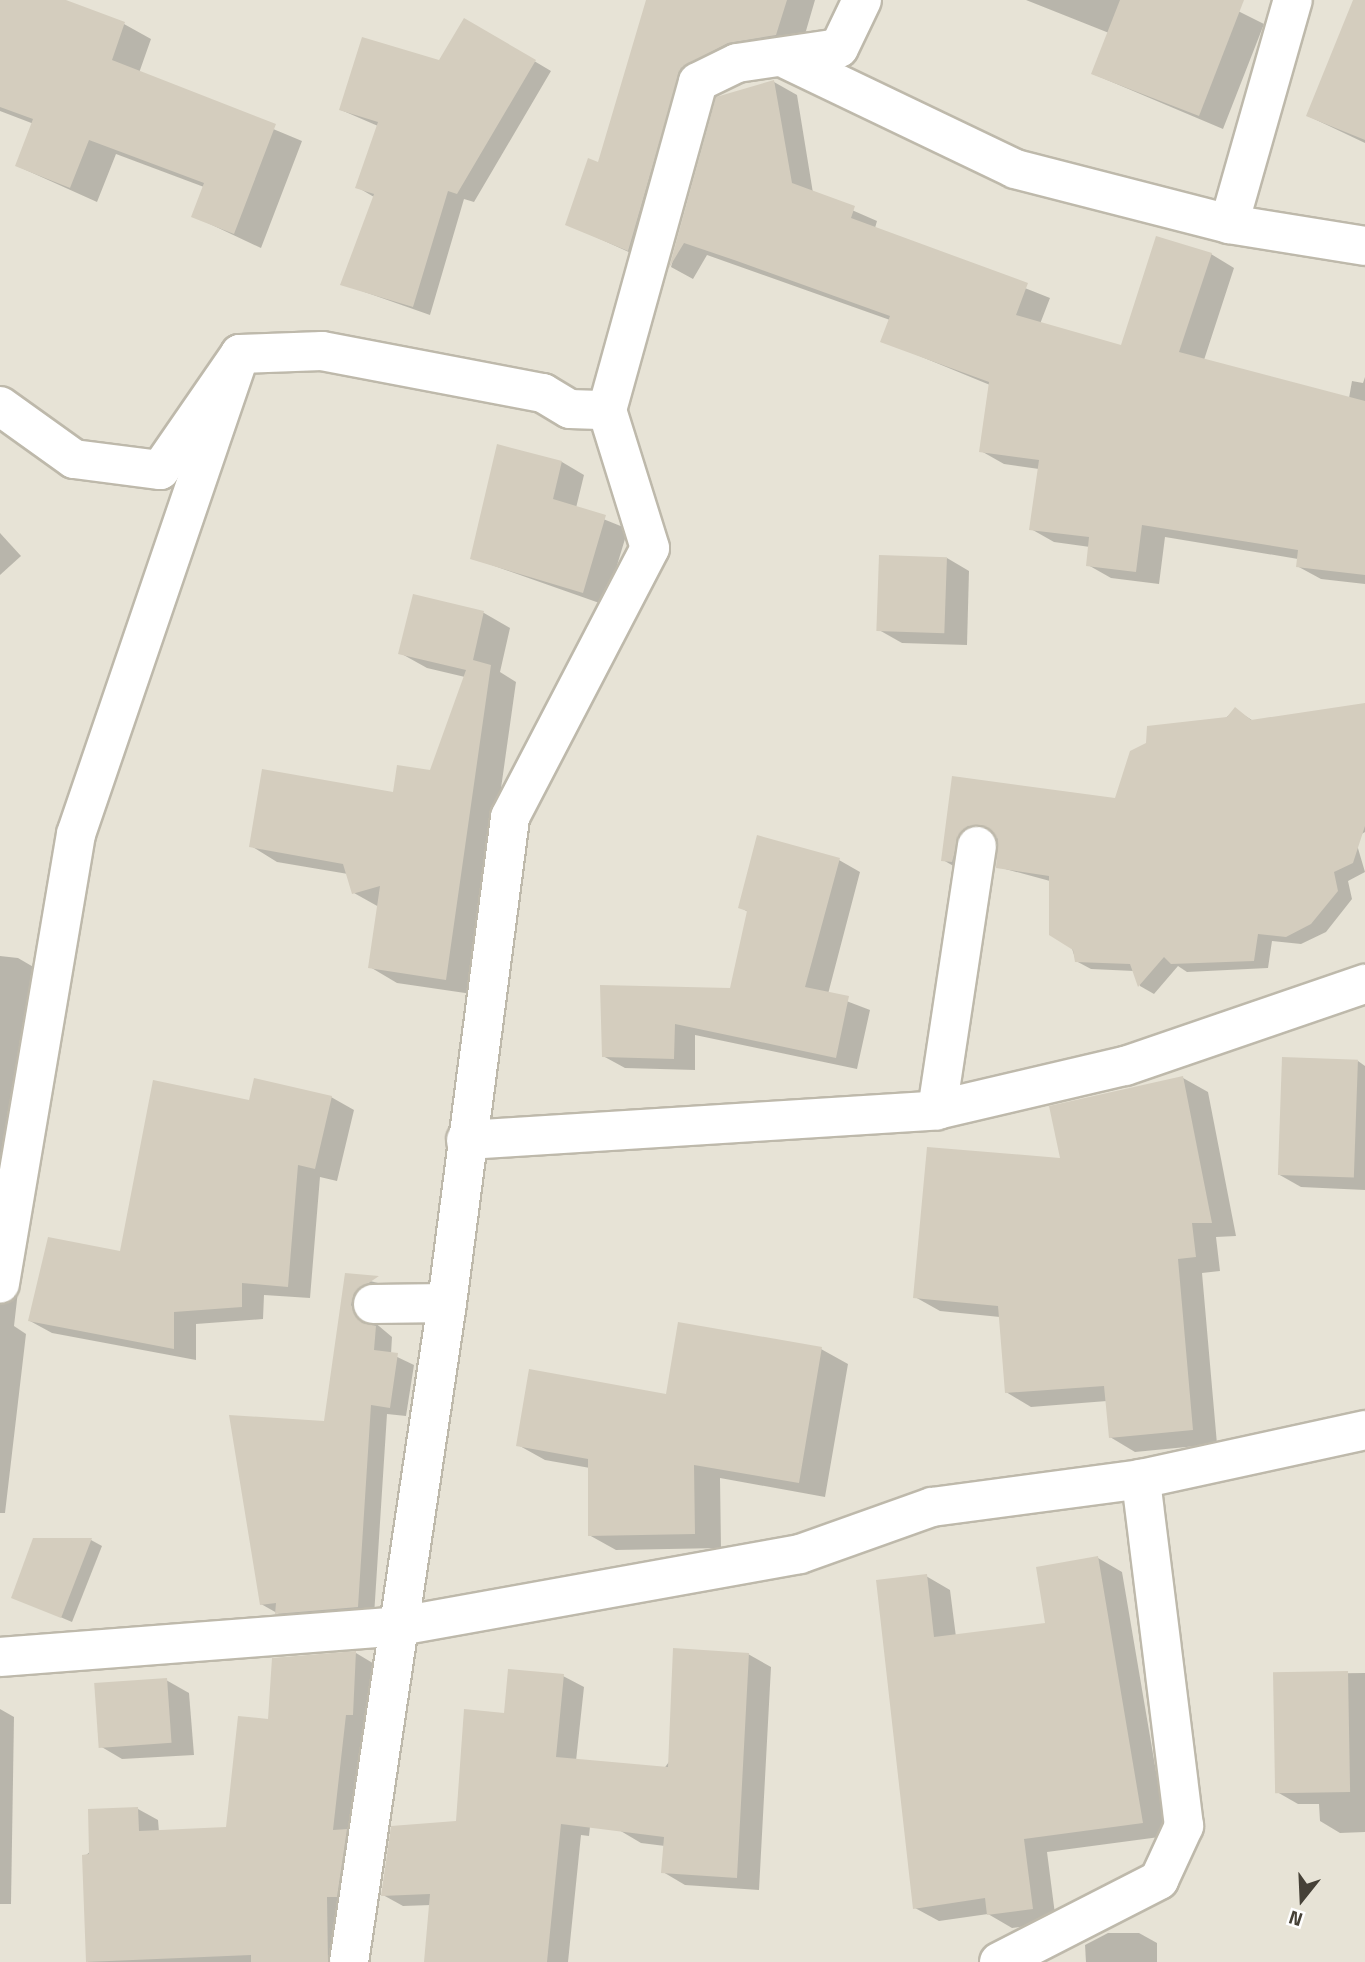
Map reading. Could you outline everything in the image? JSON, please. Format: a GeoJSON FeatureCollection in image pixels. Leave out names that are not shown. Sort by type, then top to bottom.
{"type":"FeatureCollection","features":[{"type":"Feature","properties":{"kind":"street"},"geometry":{"type":"LineString","coordinates":[[349,1962],[447,1303],[466,1140],[510,817],[650,548],[607,410],[698,82],[737,64],[788,60],[839,48],[862,0]]}},
{"type":"Feature","properties":{"kind":"street"},"geometry":{"type":"LineString","coordinates":[[1229,224],[1293,0]]}},
{"type":"Feature","properties":{"kind":"street"},"geometry":{"type":"LineString","coordinates":[[788,60],[1015,169],[1229,224],[1365,246]]}},
{"type":"Feature","properties":{"kind":"street"},"geometry":{"type":"LineString","coordinates":[[240,354],[322,351],[543,393],[570,409],[607,410]]}},
{"type":"Feature","properties":{"kind":"street"},"geometry":{"type":"LineString","coordinates":[[0,406],[74,459],[159,470],[240,354]]}},
{"type":"Feature","properties":{"kind":"street"},"geometry":{"type":"LineString","coordinates":[[0,1283],[76,834],[240,354]]}},
{"type":"Feature","properties":{"kind":"street"},"geometry":{"type":"LineString","coordinates":[[937,1110],[977,846]]}},
{"type":"Feature","properties":{"kind":"street"},"geometry":{"type":"LineString","coordinates":[[466,1140],[937,1110],[1125,1066],[1365,984]]}},
{"type":"Feature","properties":{"kind":"street"},"geometry":{"type":"LineString","coordinates":[[373,1304],[447,1303]]}},
{"type":"Feature","properties":{"kind":"street"},"geometry":{"type":"LineString","coordinates":[[0,1657],[400,1626],[800,1554],[932,1507],[1141,1479],[1365,1430]]}},
{"type":"Feature","properties":{"kind":"street"},"geometry":{"type":"LineString","coordinates":[[999,1962],[1159,1880],[1184,1826],[1141,1479]]}},
{"type":"Feature","properties":{"kind":"shaded area"},"geometry":{"type":"Polygon","coordinates":[[[0,0],[1365,0],[1365,1962],[0,1962],[0,0]]]}},
{"type":"Feature","properties":{"kind":"building"},"geometry":{"type":"Polygon","coordinates":[[[0,0],[66,0],[125,22],[112,60],[276,124],[234,234],[191,217],[204,183],[89,140],[70,188],[15,166],[33,119],[0,107],[0,0]]]}},
{"type":"Feature","properties":{"kind":"building"},"geometry":{"type":"Polygon","coordinates":[[[646,0],[787,0],[776,35],[728,43],[681,68],[628,251],[565,225],[588,158],[598,162],[646,0]]]}},
{"type":"Feature","properties":{"kind":"building"},"geometry":{"type":"Polygon","coordinates":[[[1120,0],[1244,0],[1199,116],[1091,74],[1120,0]]]}},
{"type":"Feature","properties":{"kind":"building"},"geometry":{"type":"Polygon","coordinates":[[[1353,0],[1365,0],[1365,140],[1306,116],[1353,0]]]}},
{"type":"Feature","properties":{"kind":"building"},"geometry":{"type":"Polygon","coordinates":[[[464,18],[536,60],[457,194],[448,191],[413,307],[340,285],[374,194],[355,188],[378,122],[339,110],[362,37],[439,60],[464,18]]]}},
{"type":"Feature","properties":{"kind":"building"},"geometry":{"type":"Polygon","coordinates":[[[774,80],[792,183],[855,206],[851,218],[1028,283],[1016,315],[1121,345],[1156,236],[1212,253],[1179,352],[1365,401],[1365,575],[1296,567],[1298,550],[1142,525],[1136,572],[1086,566],[1089,537],[1029,530],[1039,460],[979,452],[989,382],[880,342],[890,316],[737,261],[684,243],[669,268],[716,97],[774,80]]]}},
{"type":"Feature","properties":{"kind":"building"},"geometry":{"type":"Polygon","coordinates":[[[497,444],[562,461],[553,499],[606,515],[583,593],[470,559],[497,444]]]}},
{"type":"Feature","properties":{"kind":"building"},"geometry":{"type":"Polygon","coordinates":[[[879,555],[947,557],[944,633],[876,631],[879,555]]]}},
{"type":"Feature","properties":{"kind":"building"},"geometry":{"type":"Polygon","coordinates":[[[413,594],[484,611],[473,660],[491,665],[446,980],[368,968],[380,886],[352,894],[343,864],[249,847],[262,769],[393,792],[397,765],[430,770],[466,670],[398,654],[413,594]]]}},
{"type":"Feature","properties":{"kind":"building"},"geometry":{"type":"Polygon","coordinates":[[[1365,703],[1365,826],[1353,863],[1334,872],[1338,891],[1311,924],[1286,937],[1258,934],[1254,961],[1171,964],[1164,957],[1138,987],[1130,964],[1075,962],[1073,950],[1049,935],[1049,876],[996,868],[998,839],[990,829],[968,826],[960,833],[952,862],[941,861],[952,776],[1115,798],[1130,751],[1146,743],[1147,726],[1227,717],[1235,707],[1251,720],[1365,703]]]}},
{"type":"Feature","properties":{"kind":"building"},"geometry":{"type":"Polygon","coordinates":[[[757,835],[840,858],[805,987],[849,996],[836,1058],[675,1024],[674,1059],[602,1057],[600,985],[730,988],[747,911],[738,908],[757,835]]]}},
{"type":"Feature","properties":{"kind":"building"},"geometry":{"type":"Polygon","coordinates":[[[1282,1057],[1358,1060],[1354,1178],[1278,1175],[1282,1057]]]}},
{"type":"Feature","properties":{"kind":"building"},"geometry":{"type":"Polygon","coordinates":[[[1183,1076],[1212,1223],[1192,1223],[1196,1257],[1178,1259],[1193,1430],[1109,1438],[1104,1386],[1005,1393],[998,1306],[913,1298],[927,1147],[1060,1158],[1049,1106],[1183,1076]]]}},
{"type":"Feature","properties":{"kind":"building"},"geometry":{"type":"Polygon","coordinates":[[[254,1078],[332,1096],[315,1169],[298,1165],[288,1287],[242,1283],[242,1307],[174,1312],[174,1349],[28,1321],[48,1237],[120,1251],[153,1080],[249,1100],[254,1078]]]}},
{"type":"Feature","properties":{"kind":"building"},"geometry":{"type":"Polygon","coordinates":[[[345,1273],[379,1276],[354,1293],[351,1305],[362,1323],[376,1326],[374,1350],[398,1353],[390,1408],[371,1405],[358,1607],[275,1614],[276,1603],[260,1605],[229,1415],[324,1421],[345,1273]]]}},
{"type":"Feature","properties":{"kind":"building"},"geometry":{"type":"Polygon","coordinates":[[[678,1322],[822,1347],[799,1483],[694,1465],[695,1534],[588,1536],[588,1459],[516,1446],[529,1369],[666,1394],[678,1322]]]}},
{"type":"Feature","properties":{"kind":"building"},"geometry":{"type":"Polygon","coordinates":[[[33,1538],[92,1538],[61,1618],[11,1598],[33,1538]]]}},
{"type":"Feature","properties":{"kind":"building"},"geometry":{"type":"Polygon","coordinates":[[[1098,1556],[1143,1823],[1024,1839],[1033,1909],[987,1915],[985,1898],[913,1909],[876,1580],[927,1574],[934,1637],[1045,1623],[1036,1567],[1098,1556]]]}},
{"type":"Feature","properties":{"kind":"building"},"geometry":{"type":"Polygon","coordinates":[[[673,1648],[749,1653],[737,1878],[661,1873],[664,1837],[561,1824],[547,1962],[424,1962],[430,1894],[381,1896],[391,1826],[456,1821],[464,1709],[504,1713],[508,1669],[564,1674],[556,1757],[668,1767],[673,1648]]]}},
{"type":"Feature","properties":{"kind":"building"},"geometry":{"type":"Polygon","coordinates":[[[356,1651],[353,1715],[346,1715],[333,1830],[347,1829],[337,1897],[327,1897],[328,1962],[251,1962],[251,1955],[86,1962],[82,1855],[89,1854],[88,1809],[138,1807],[139,1831],[226,1827],[238,1716],[268,1719],[272,1658],[356,1651]]]}},
{"type":"Feature","properties":{"kind":"building"},"geometry":{"type":"Polygon","coordinates":[[[1348,1671],[1350,1792],[1275,1793],[1273,1672],[1348,1671]]]}},
{"type":"Feature","properties":{"kind":"building"},"geometry":{"type":"Polygon","coordinates":[[[167,1678],[172,1743],[99,1748],[94,1683],[167,1678]]]}}]}
